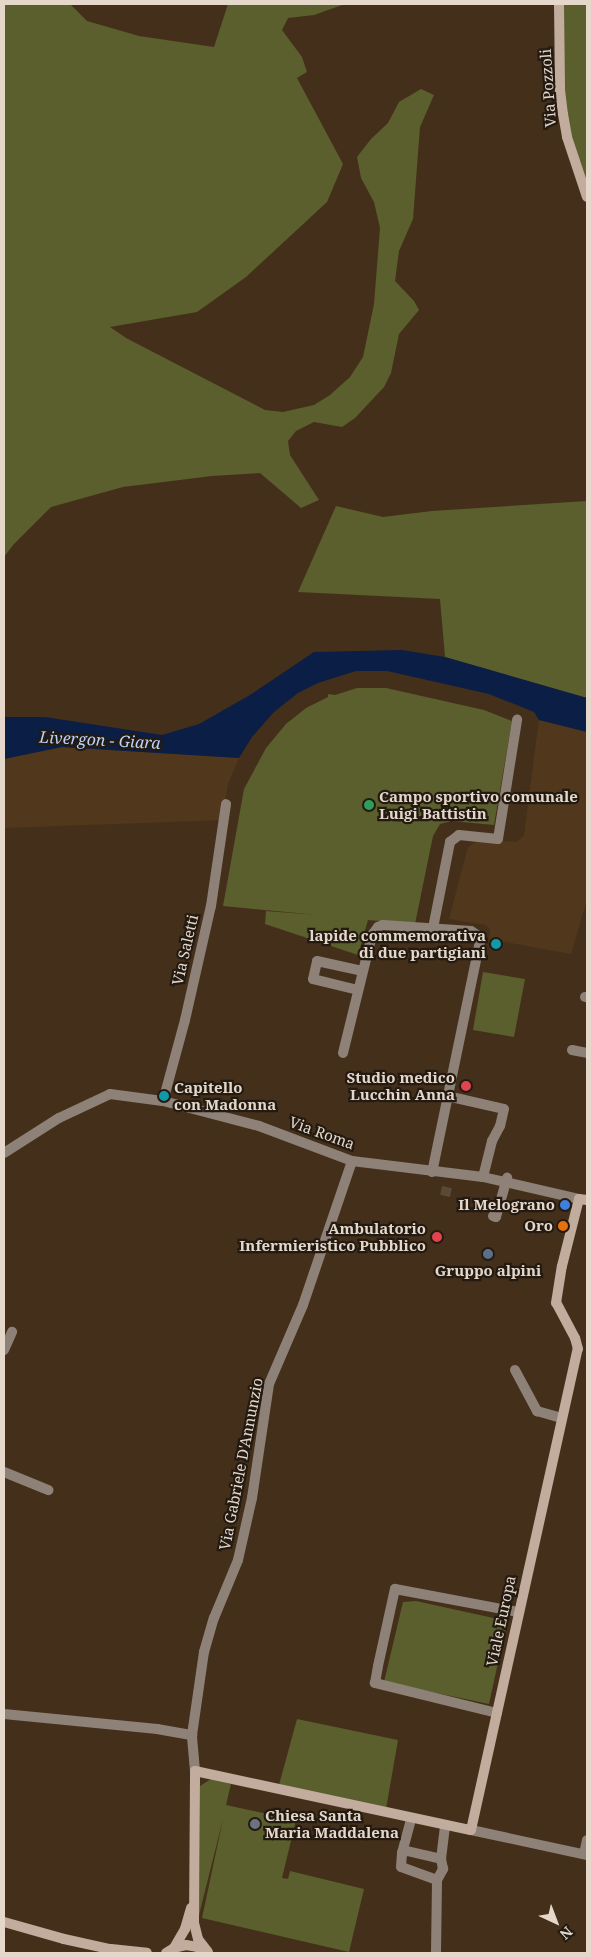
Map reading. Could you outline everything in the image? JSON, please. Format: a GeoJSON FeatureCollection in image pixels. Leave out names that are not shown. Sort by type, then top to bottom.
{"type":"FeatureCollection","features":[{"type":"Feature","properties":{"kind":"main road","name":"Via Pozzoli"},"geometry":{"type":"LineString","coordinates":[[559,4],[560,90],[563,114],[567,137],[587,197]]}},
{"type":"Feature","properties":{"kind":"main road","name":"Viale Europa"},"geometry":{"type":"LineString","coordinates":[[471,1830],[561,1418],[578,1349],[575,1338],[556,1303],[562,1266],[583,1199]]}},
{"type":"Feature","properties":{"kind":"main road"},"geometry":{"type":"LineString","coordinates":[[195,1771],[471,1830]]}},
{"type":"Feature","properties":{"kind":"main road","name":"Via Gabriele D'Annunzio"},"geometry":{"type":"LineString","coordinates":[[195,1771],[194,1900],[196,1931],[200,1943],[208,1953]]}},
{"type":"Feature","properties":{"kind":"main road","name":"Via Gabriele D'Annunzio"},"geometry":{"type":"LineString","coordinates":[[169,1951],[184,1929],[194,1900]]}},
{"type":"Feature","properties":{"kind":"main road"},"geometry":{"type":"LineString","coordinates":[[4,1922],[64,1940],[114,1951],[149,1953],[169,1951],[186,1945],[197,1947],[208,1953]]}},
{"type":"Feature","properties":{"kind":"street"},"geometry":{"type":"LineString","coordinates":[[433,928],[450,842],[458,835],[498,840],[517,720]]}},
{"type":"Feature","properties":{"kind":"street","name":"Via Saletti"},"geometry":{"type":"LineString","coordinates":[[163,1101],[185,1020],[210,906],[226,804]]}},
{"type":"Feature","properties":{"kind":"street"},"geometry":{"type":"LineString","coordinates":[[343,1054],[362,971],[372,935],[378,927],[383,925],[433,928],[470,931],[477,935],[480,941],[432,1172]]}},
{"type":"Feature","properties":{"kind":"street"},"geometry":{"type":"LineString","coordinates":[[358,990],[313,979],[317,961],[362,971]]}},
{"type":"Feature","properties":{"kind":"street"},"geometry":{"type":"LineString","coordinates":[[572,1050],[587,1054]]}},
{"type":"Feature","properties":{"kind":"street","name":"Via Roma"},"geometry":{"type":"LineString","coordinates":[[4,1153],[59,1118],[110,1094],[163,1101],[259,1126],[352,1161],[506,1180],[583,1199]]}},
{"type":"Feature","properties":{"kind":"street"},"geometry":{"type":"LineString","coordinates":[[447,1096],[504,1109],[500,1126],[492,1141],[483,1178]]}},
{"type":"Feature","properties":{"kind":"street","name":"Via Gabriele D'Annunzio"},"geometry":{"type":"LineString","coordinates":[[195,1771],[192,1735],[204,1652],[214,1618],[238,1560],[248,1516],[269,1384],[303,1305],[352,1161]]}},
{"type":"Feature","properties":{"kind":"street"},"geometry":{"type":"LineString","coordinates":[[493,1216],[496,1217],[506,1180]]}},
{"type":"Feature","properties":{"kind":"street"},"geometry":{"type":"LineString","coordinates":[[4,1350],[12,1332]]}},
{"type":"Feature","properties":{"kind":"street"},"geometry":{"type":"LineString","coordinates":[[515,1370],[537,1411],[561,1418]]}},
{"type":"Feature","properties":{"kind":"street"},"geometry":{"type":"LineString","coordinates":[[4,1472],[48,1490]]}},
{"type":"Feature","properties":{"kind":"street"},"geometry":{"type":"LineString","coordinates":[[497,1713],[375,1683],[395,1589],[518,1612]]}},
{"type":"Feature","properties":{"kind":"street"},"geometry":{"type":"LineString","coordinates":[[4,1714],[103,1723],[192,1735]]}},
{"type":"Feature","properties":{"kind":"street"},"geometry":{"type":"LineString","coordinates":[[411,1818],[402,1853],[401,1867],[437,1880]]}},
{"type":"Feature","properties":{"kind":"street"},"geometry":{"type":"LineString","coordinates":[[436,1953],[437,1880],[443,1869],[440,1859],[445,1825]]}},
{"type":"Feature","properties":{"kind":"street"},"geometry":{"type":"LineString","coordinates":[[471,1830],[586,1854],[587,1840]]}},
{"type":"Feature","properties":{"kind":"street"},"geometry":{"type":"LineString","coordinates":[[402,1853],[407,1851],[440,1859]]}},
{"type":"Feature","properties":{"kind":"shaded area"},"geometry":{"type":"Polygon","coordinates":[[[539,720],[587,732],[587,899],[571,954],[489,939],[490,930],[486,925],[449,919],[468,847],[479,840],[517,842],[524,836],[539,720]]]}},
{"type":"Feature","properties":{"kind":"shaded area"},"geometry":{"type":"Polygon","coordinates":[[[62,747],[239,758],[228,784],[221,820],[4,828],[4,759],[62,747]]]}},
{"type":"Feature","properties":{"kind":"green space"},"geometry":{"type":"Polygon","coordinates":[[[4,4],[70,4],[87,21],[139,36],[214,47],[228,4],[345,4],[314,15],[288,18],[282,30],[302,57],[307,72],[297,78],[343,164],[327,202],[246,277],[197,312],[110,327],[126,338],[265,410],[283,412],[314,405],[330,395],[350,377],[363,357],[374,304],[380,228],[374,202],[361,178],[357,157],[371,139],[388,123],[399,102],[421,89],[434,95],[420,127],[413,219],[399,251],[395,281],[414,301],[419,310],[399,334],[391,373],[384,387],[355,418],[342,427],[314,422],[296,431],[288,441],[290,455],[319,500],[301,508],[260,473],[212,476],[123,487],[51,507],[13,545],[4,557],[4,4]]]}},
{"type":"Feature","properties":{"kind":"green space"},"geometry":{"type":"Polygon","coordinates":[[[560,4],[587,4],[587,192],[559,93],[560,4]]]}},
{"type":"Feature","properties":{"kind":"green space"},"geometry":{"type":"Polygon","coordinates":[[[587,501],[587,698],[445,657],[440,599],[298,592],[336,506],[383,517],[432,511],[587,501]]]}},
{"type":"Feature","properties":{"kind":"green space","name":"Campo sportivo comunale Luigi Battistin"},"geometry":{"type":"Polygon","coordinates":[[[357,688],[386,688],[484,710],[512,721],[494,825],[451,821],[440,824],[433,836],[415,924],[368,920],[358,955],[265,924],[266,911],[318,915],[223,906],[244,789],[266,748],[286,724],[306,708],[328,697],[328,694],[335,695],[357,688]]]}},
{"type":"Feature","properties":{"kind":"green space"},"geometry":{"type":"Polygon","coordinates":[[[483,972],[525,979],[514,1037],[473,1030],[483,972]]]}},
{"type":"Feature","properties":{"kind":"green space"},"geometry":{"type":"Polygon","coordinates":[[[416,1601],[507,1621],[489,1704],[384,1682],[403,1602],[416,1601]]]}},
{"type":"Feature","properties":{"kind":"green space"},"geometry":{"type":"Polygon","coordinates":[[[297,1719],[398,1740],[386,1809],[279,1785],[297,1719]]]}},
{"type":"Feature","properties":{"kind":"green space"},"geometry":{"type":"Polygon","coordinates":[[[211,1779],[231,1784],[226,1805],[296,1820],[282,1878],[288,1879],[290,1871],[364,1889],[349,1952],[202,1918],[223,1819],[199,1915],[200,1786],[211,1779]]]}},
{"type":"Feature","properties":{"kind":"water","name":"Livergon - Giara"},"geometry":{"type":"Polygon","coordinates":[[[402,650],[445,657],[587,698],[587,732],[539,720],[534,712],[489,694],[387,671],[356,671],[318,683],[298,693],[274,712],[252,737],[239,758],[62,747],[4,759],[4,717],[45,717],[162,735],[199,724],[250,695],[314,652],[402,650]]]}},
{"type":"Feature","properties":{"kind":"tunnel"},"geometry":{"type":"LineString","coordinates":[[445,1196],[447,1187]]}},
{"type":"Feature","properties":{"kind":"place","name":"Campo sportivo comunale Luigi Battistin"},"geometry":{"type":"Point","coordinates":[369,805]}},
{"type":"Feature","properties":{"kind":"place","name":"lapide commemorativa di due partigiani"},"geometry":{"type":"Point","coordinates":[496,944]}},
{"type":"Feature","properties":{"kind":"place","name":"Studio medico Lucchin Anna"},"geometry":{"type":"Point","coordinates":[466,1086]}},
{"type":"Feature","properties":{"kind":"place","name":"Capitello con Madonna"},"geometry":{"type":"Point","coordinates":[164,1096]}},
{"type":"Feature","properties":{"kind":"place","name":"Il Melograno"},"geometry":{"type":"Point","coordinates":[565,1205]}},
{"type":"Feature","properties":{"kind":"place","name":"Oro"},"geometry":{"type":"Point","coordinates":[563,1226]}},
{"type":"Feature","properties":{"kind":"place","name":"Ambulatorio Infermieristico Pubblico"},"geometry":{"type":"Point","coordinates":[437,1237]}},
{"type":"Feature","properties":{"kind":"place","name":"Gruppo alpini"},"geometry":{"type":"Point","coordinates":[488,1254]}},
{"type":"Feature","properties":{"kind":"place","name":"Chiesa Santa Maria Maddalena"},"geometry":{"type":"Point","coordinates":[255,1824]}}]}
